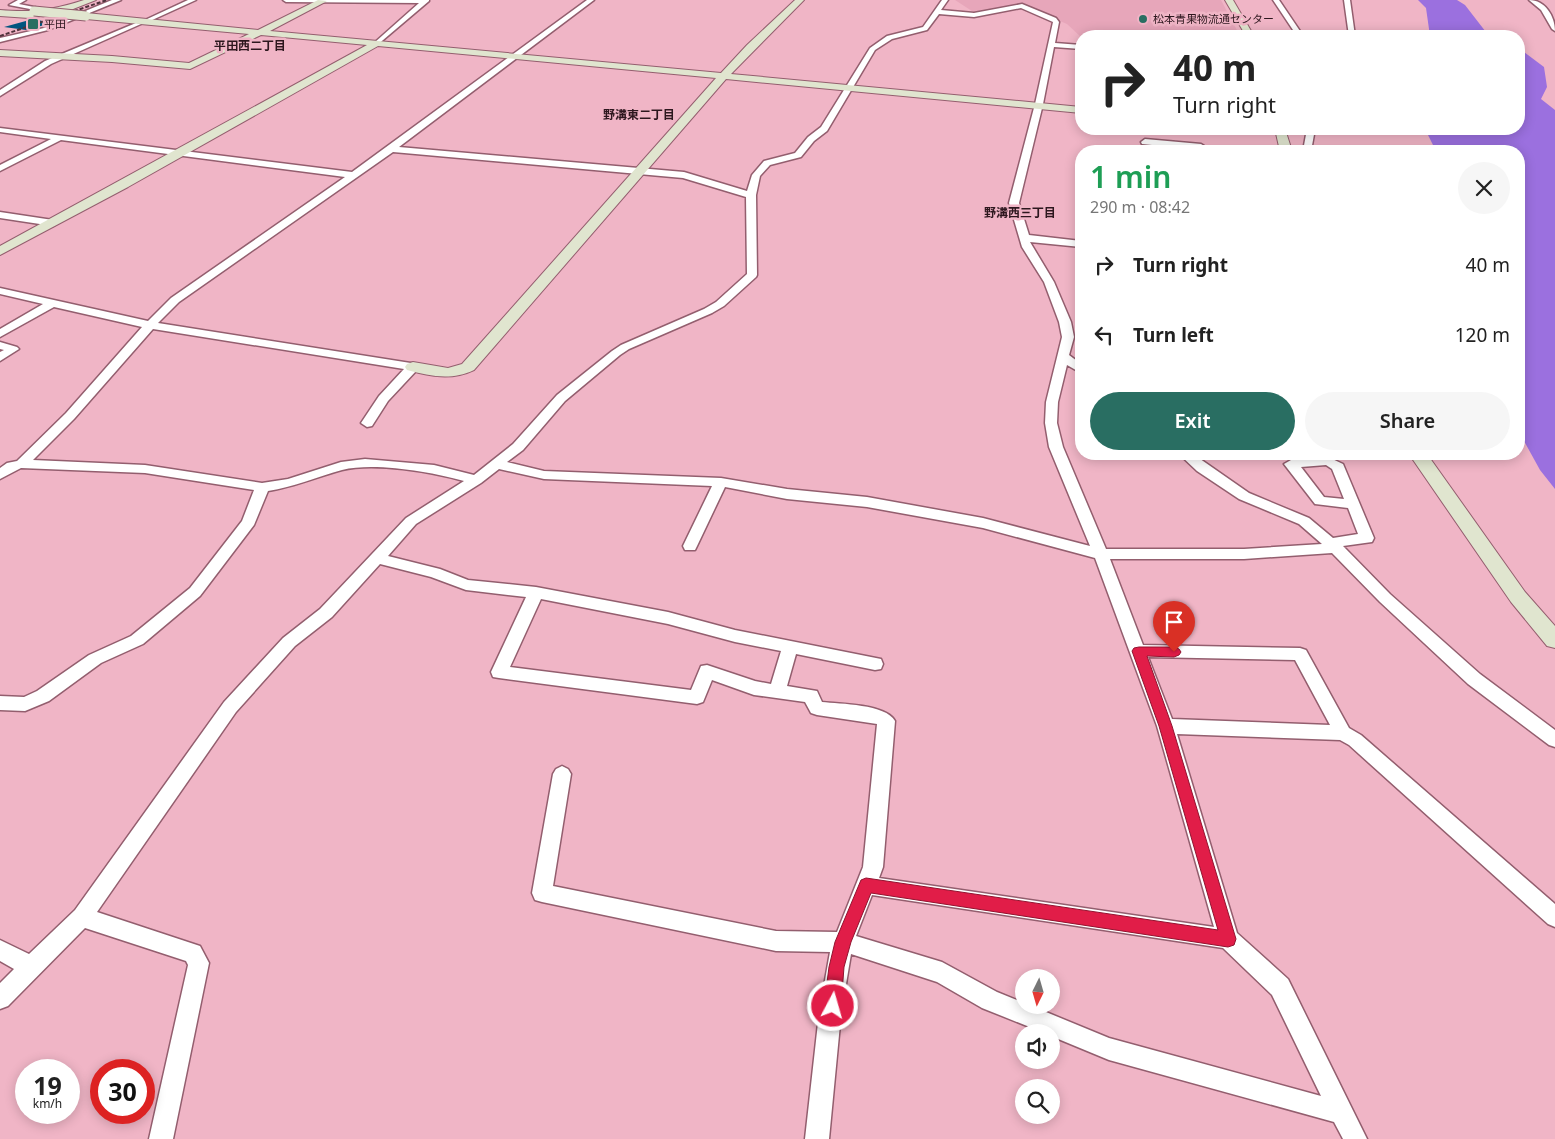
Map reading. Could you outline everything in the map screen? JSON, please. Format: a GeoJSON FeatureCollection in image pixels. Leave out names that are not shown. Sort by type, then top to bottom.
{"type":"FeatureCollection","features":[{"type":"Feature","properties":{"kind":"street"},"geometry":{"type":"LineString","coordinates":[[23,0],[12,5],[52,11]]}},
{"type":"Feature","properties":{"kind":"street"},"geometry":{"type":"LineString","coordinates":[[0,13],[29,15],[92,0]]}},
{"type":"Feature","properties":{"kind":"street"},"geometry":{"type":"LineString","coordinates":[[0,40],[46,29],[118,0]]}},
{"type":"Feature","properties":{"kind":"street"},"geometry":{"type":"LineString","coordinates":[[148,20],[193,0]]}},
{"type":"Feature","properties":{"kind":"street"},"geometry":{"type":"LineString","coordinates":[[286,0],[426,0]]}},
{"type":"Feature","properties":{"kind":"street"},"geometry":{"type":"LineString","coordinates":[[0,53],[190,66],[323,0]]}},
{"type":"Feature","properties":{"kind":"street"},"geometry":{"type":"LineString","coordinates":[[0,251],[54,223],[376,44],[426,0]]}},
{"type":"Feature","properties":{"kind":"street"},"geometry":{"type":"LineString","coordinates":[[0,475],[70,416],[150,325],[175,300],[391,149],[591,0]]}},
{"type":"Feature","properties":{"kind":"street"},"geometry":{"type":"LineString","coordinates":[[0,291],[150,325],[414,367],[447,374],[459,373],[468,367],[722,77],[750,47],[800,0]]}},
{"type":"Feature","properties":{"kind":"street"},"geometry":{"type":"LineString","coordinates":[[0,998],[82,917],[230,708],[289,642],[326,613],[411,521],[476,480],[518,447],[560,398],[624,347],[708,311],[720,304],[752,275],[751,194],[756,175],[760,169],[767,163],[798,155],[811,139],[824,129],[872,49],[878,43],[904,32],[924,29],[945,0]]}},
{"type":"Feature","properties":{"kind":"street"},"geometry":{"type":"LineString","coordinates":[[1229,0],[1246,30]]}},
{"type":"Feature","properties":{"kind":"street"},"geometry":{"type":"LineString","coordinates":[[1276,0],[1296,30]]}},
{"type":"Feature","properties":{"kind":"street"},"geometry":{"type":"LineString","coordinates":[[1347,0],[1351,30]]}},
{"type":"Feature","properties":{"kind":"street"},"geometry":{"type":"LineString","coordinates":[[1532,0],[1544,9]]}},
{"type":"Feature","properties":{"kind":"street"},"geometry":{"type":"LineString","coordinates":[[1540,0],[1555,29]]}},
{"type":"Feature","properties":{"kind":"street"},"geometry":{"type":"LineString","coordinates":[[936,12],[974,15],[1022,6],[1054,19],[1056,22],[1038,107],[1014,203],[1027,247],[1049,282],[1065,322],[1068,338],[1052,402],[1051,423],[1056,447],[1101,554],[1166,726],[1228,939],[1280,987],[1355,1139]]}},
{"type":"Feature","properties":{"kind":"street"},"geometry":{"type":"LineString","coordinates":[[0,8],[1075,110]]}},
{"type":"Feature","properties":{"kind":"street"},"geometry":{"type":"LineString","coordinates":[[0,94],[10,86],[63,57],[138,24]]}},
{"type":"Feature","properties":{"kind":"street"},"geometry":{"type":"LineString","coordinates":[[1052,45],[1075,47]]}},
{"type":"Feature","properties":{"kind":"street"},"geometry":{"type":"LineString","coordinates":[[0,130],[353,175]]}},
{"type":"Feature","properties":{"kind":"street"},"geometry":{"type":"LineString","coordinates":[[0,168],[61,137]]}},
{"type":"Feature","properties":{"kind":"street"},"geometry":{"type":"LineString","coordinates":[[1145,143],[1173,145]]}},
{"type":"Feature","properties":{"kind":"street"},"geometry":{"type":"LineString","coordinates":[[391,149],[684,175],[751,194]]}},
{"type":"Feature","properties":{"kind":"street"},"geometry":{"type":"LineString","coordinates":[[0,215],[54,223]]}},
{"type":"Feature","properties":{"kind":"street"},"geometry":{"type":"LineString","coordinates":[[1025,238],[1075,243]]}},
{"type":"Feature","properties":{"kind":"street"},"geometry":{"type":"LineString","coordinates":[[0,334],[51,304]]}},
{"type":"Feature","properties":{"kind":"street"},"geometry":{"type":"LineString","coordinates":[[0,345],[13,349],[0,357]]}},
{"type":"Feature","properties":{"kind":"street"},"geometry":{"type":"LineString","coordinates":[[1063,356],[1075,365]]}},
{"type":"Feature","properties":{"kind":"street"},"geometry":{"type":"LineString","coordinates":[[367,423],[383,399],[414,367]]}},
{"type":"Feature","properties":{"kind":"street"},"geometry":{"type":"LineString","coordinates":[[1192,460],[1244,496],[1304,521],[1334,546],[1385,598],[1474,679],[1555,740]]}},
{"type":"Feature","properties":{"kind":"street"},"geometry":{"type":"LineString","coordinates":[[1422,460],[1518,598],[1555,640]]}},
{"type":"Feature","properties":{"kind":"street"},"geometry":{"type":"LineString","coordinates":[[11,465],[145,469],[262,487],[290,483],[340,466],[365,463],[434,470],[476,480]]}},
{"type":"Feature","properties":{"kind":"street"},"geometry":{"type":"LineString","coordinates":[[497,464],[544,475],[721,482],[787,494],[867,502],[983,523],[1101,554],[1244,554],[1334,546],[1367,538],[1352,504]]}},
{"type":"Feature","properties":{"kind":"street"},"geometry":{"type":"LineString","coordinates":[[690,546],[721,482]]}},
{"type":"Feature","properties":{"kind":"street"},"geometry":{"type":"LineString","coordinates":[[3,708],[25,704],[43,696],[95,659],[137,640],[195,592],[249,522],[262,487]]}},
{"type":"Feature","properties":{"kind":"street"},"geometry":{"type":"LineString","coordinates":[[377,558],[435,573],[466,585],[536,593],[668,618],[735,636],[874,664]]}},
{"type":"Feature","properties":{"kind":"street"},"geometry":{"type":"LineString","coordinates":[[536,593],[498,672],[697,697],[707,671],[754,688],[811,696],[817,708],[878,716],[886,721],[873,867],[843,942],[836,967],[823,1104],[817,1139]]}},
{"type":"Feature","properties":{"kind":"street"},"geometry":{"type":"LineString","coordinates":[[777,692],[790,647]]}},
{"type":"Feature","properties":{"kind":"street"},"geometry":{"type":"LineString","coordinates":[[1139,651],[1300,654],[1343,733]]}},
{"type":"Feature","properties":{"kind":"street"},"geometry":{"type":"LineString","coordinates":[[1166,726],[1343,733],[1355,740],[1555,917]]}},
{"type":"Feature","properties":{"kind":"street"},"geometry":{"type":"LineString","coordinates":[[562,774],[542,893],[776,941],[843,942],[942,973],[990,1000],[1109,1049],[1343,1113]]}},
{"type":"Feature","properties":{"kind":"street"},"geometry":{"type":"LineString","coordinates":[[866,885],[1228,939]]}},
{"type":"Feature","properties":{"kind":"street"},"geometry":{"type":"LineString","coordinates":[[82,917],[193,953],[199,963],[161,1139]]}},
{"type":"Feature","properties":{"kind":"street"},"geometry":{"type":"LineString","coordinates":[[0,950],[32,967]]}},
{"type":"Feature","properties":{"kind":"shaded area","name":"松本青果物流通センター"},"geometry":{"type":"Polygon","coordinates":[[[955,0],[1221,0],[1237,30],[1075,31],[1067,24],[1022,5],[975,13],[955,0]]]}},
{"type":"Feature","properties":{"kind":"shaded area"},"geometry":{"type":"Polygon","coordinates":[[[1418,0],[1457,0],[1465,5],[1484,30],[1429,30],[1426,8],[1418,0]]]}},
{"type":"Feature","properties":{"kind":"shaded area"},"geometry":{"type":"Polygon","coordinates":[[[1525,53],[1544,67],[1547,87],[1541,99],[1555,110],[1555,489],[1540,470],[1525,443],[1525,145],[1433,145],[1428,135],[1525,135],[1525,53]]]}},
{"type":"Feature","properties":{"kind":"building"},"geometry":{"type":"Polygon","coordinates":[[[33,19],[52,23],[26,30],[4,27],[33,19]]]}},
{"type":"Feature","properties":{"kind":"railway"},"geometry":{"type":"LineString","coordinates":[[0,36],[107,0]]}},
{"type":"Feature","properties":{"kind":"place","name":"松本青果物流通センター"},"geometry":{"type":"Point","coordinates":[1143,19]}},
{"type":"Feature","properties":{"kind":"place","name":"平田"},"geometry":{"type":"Point","coordinates":[33,24]}},
{"type":"Feature","properties":{"kind":"district","name":"平田西二丁目"},"geometry":{"type":"Point","coordinates":[250,46]}},
{"type":"Feature","properties":{"kind":"district","name":"野溝東二丁目"},"geometry":{"type":"Point","coordinates":[639,115]}},
{"type":"Feature","properties":{"kind":"district","name":"野溝西三丁目"},"geometry":{"type":"Point","coordinates":[1020,213]}},
{"type":"Feature","properties":{"kind":"route"},"geometry":{"type":"LineString","coordinates":[[833,1006],[836,967],[843,942],[866,885],[1228,939],[1166,726],[1139,651],[1174,652]]}}]}
